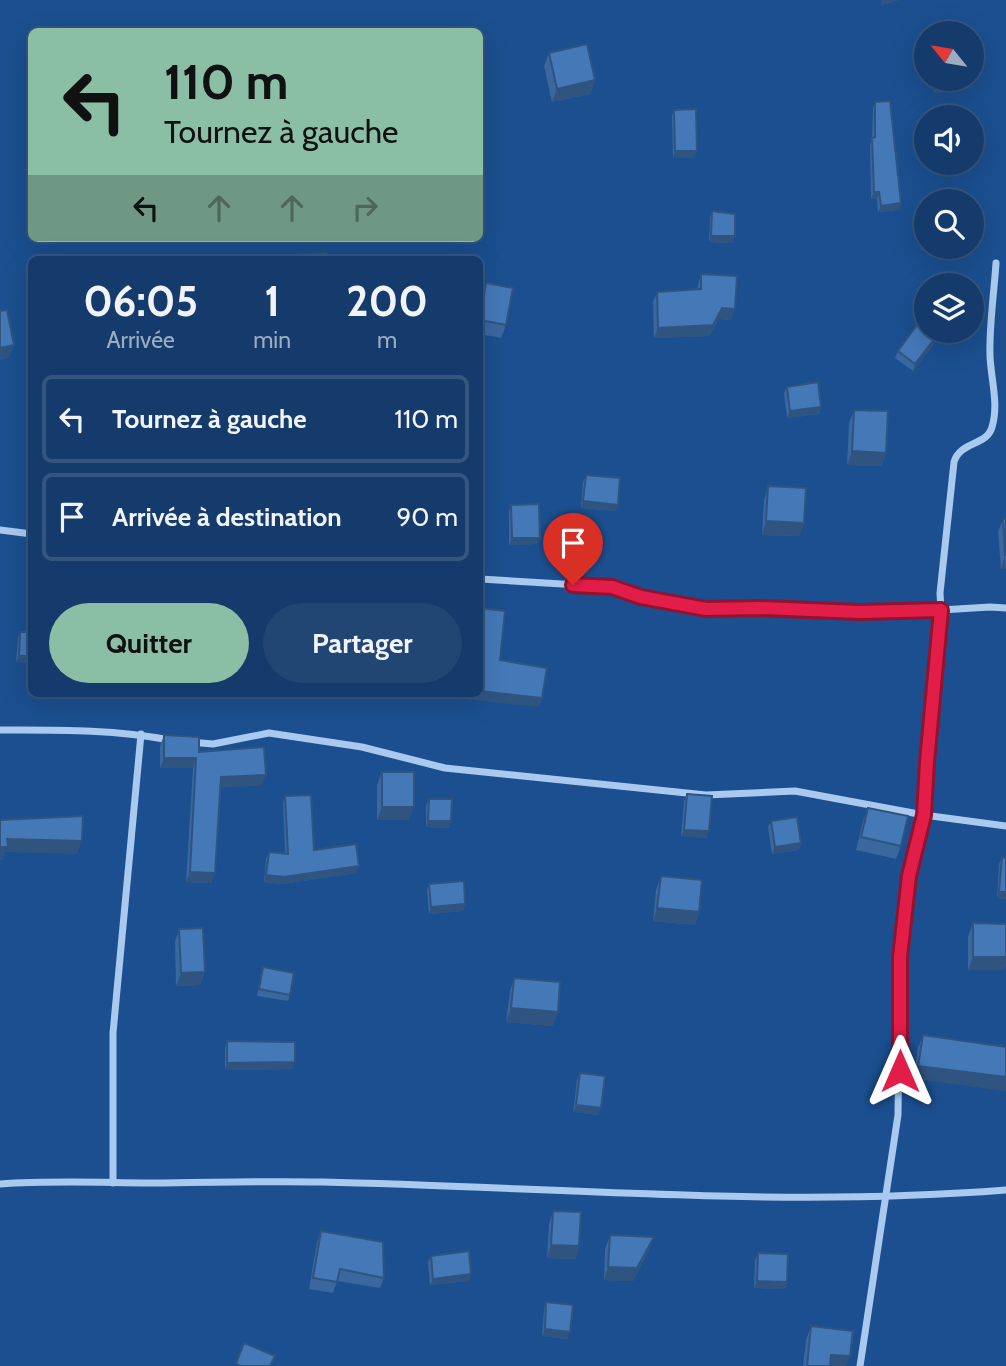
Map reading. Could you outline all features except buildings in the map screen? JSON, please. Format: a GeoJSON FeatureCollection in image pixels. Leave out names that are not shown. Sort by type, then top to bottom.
{"type":"FeatureCollection","features":[{"type":"Feature","properties":{"kind":"street"},"geometry":{"type":"LineString","coordinates":[[860,1366],[898,1115],[900,957],[909,876],[924,815],[941,610],[940,593],[954,462],[960,450],[988,435],[992,429],[995,410],[990,355],[996,263]]}},
{"type":"Feature","properties":{"kind":"street"},"geometry":{"type":"LineString","coordinates":[[0,530],[28,534]]}},
{"type":"Feature","properties":{"kind":"street"},"geometry":{"type":"LineString","coordinates":[[483,579],[612,587],[641,597],[706,609],[860,612],[1006,608]]}},
{"type":"Feature","properties":{"kind":"street"},"geometry":{"type":"LineString","coordinates":[[0,730],[70,729],[141,734],[213,744],[269,733],[362,747],[445,768],[706,795],[795,791],[924,815],[1006,826]]}},
{"type":"Feature","properties":{"kind":"street"},"geometry":{"type":"LineString","coordinates":[[113,1183],[113,1033],[141,734]]}},
{"type":"Feature","properties":{"kind":"street"},"geometry":{"type":"LineString","coordinates":[[0,1184],[52,1181],[322,1182],[696,1196],[886,1196],[1006,1191]]}},
{"type":"Feature","properties":{"kind":"route"},"geometry":{"type":"LineString","coordinates":[[573,585],[612,587],[641,597],[706,609],[860,612],[941,610],[924,815],[909,876],[900,957],[900,1071]]}}]}
